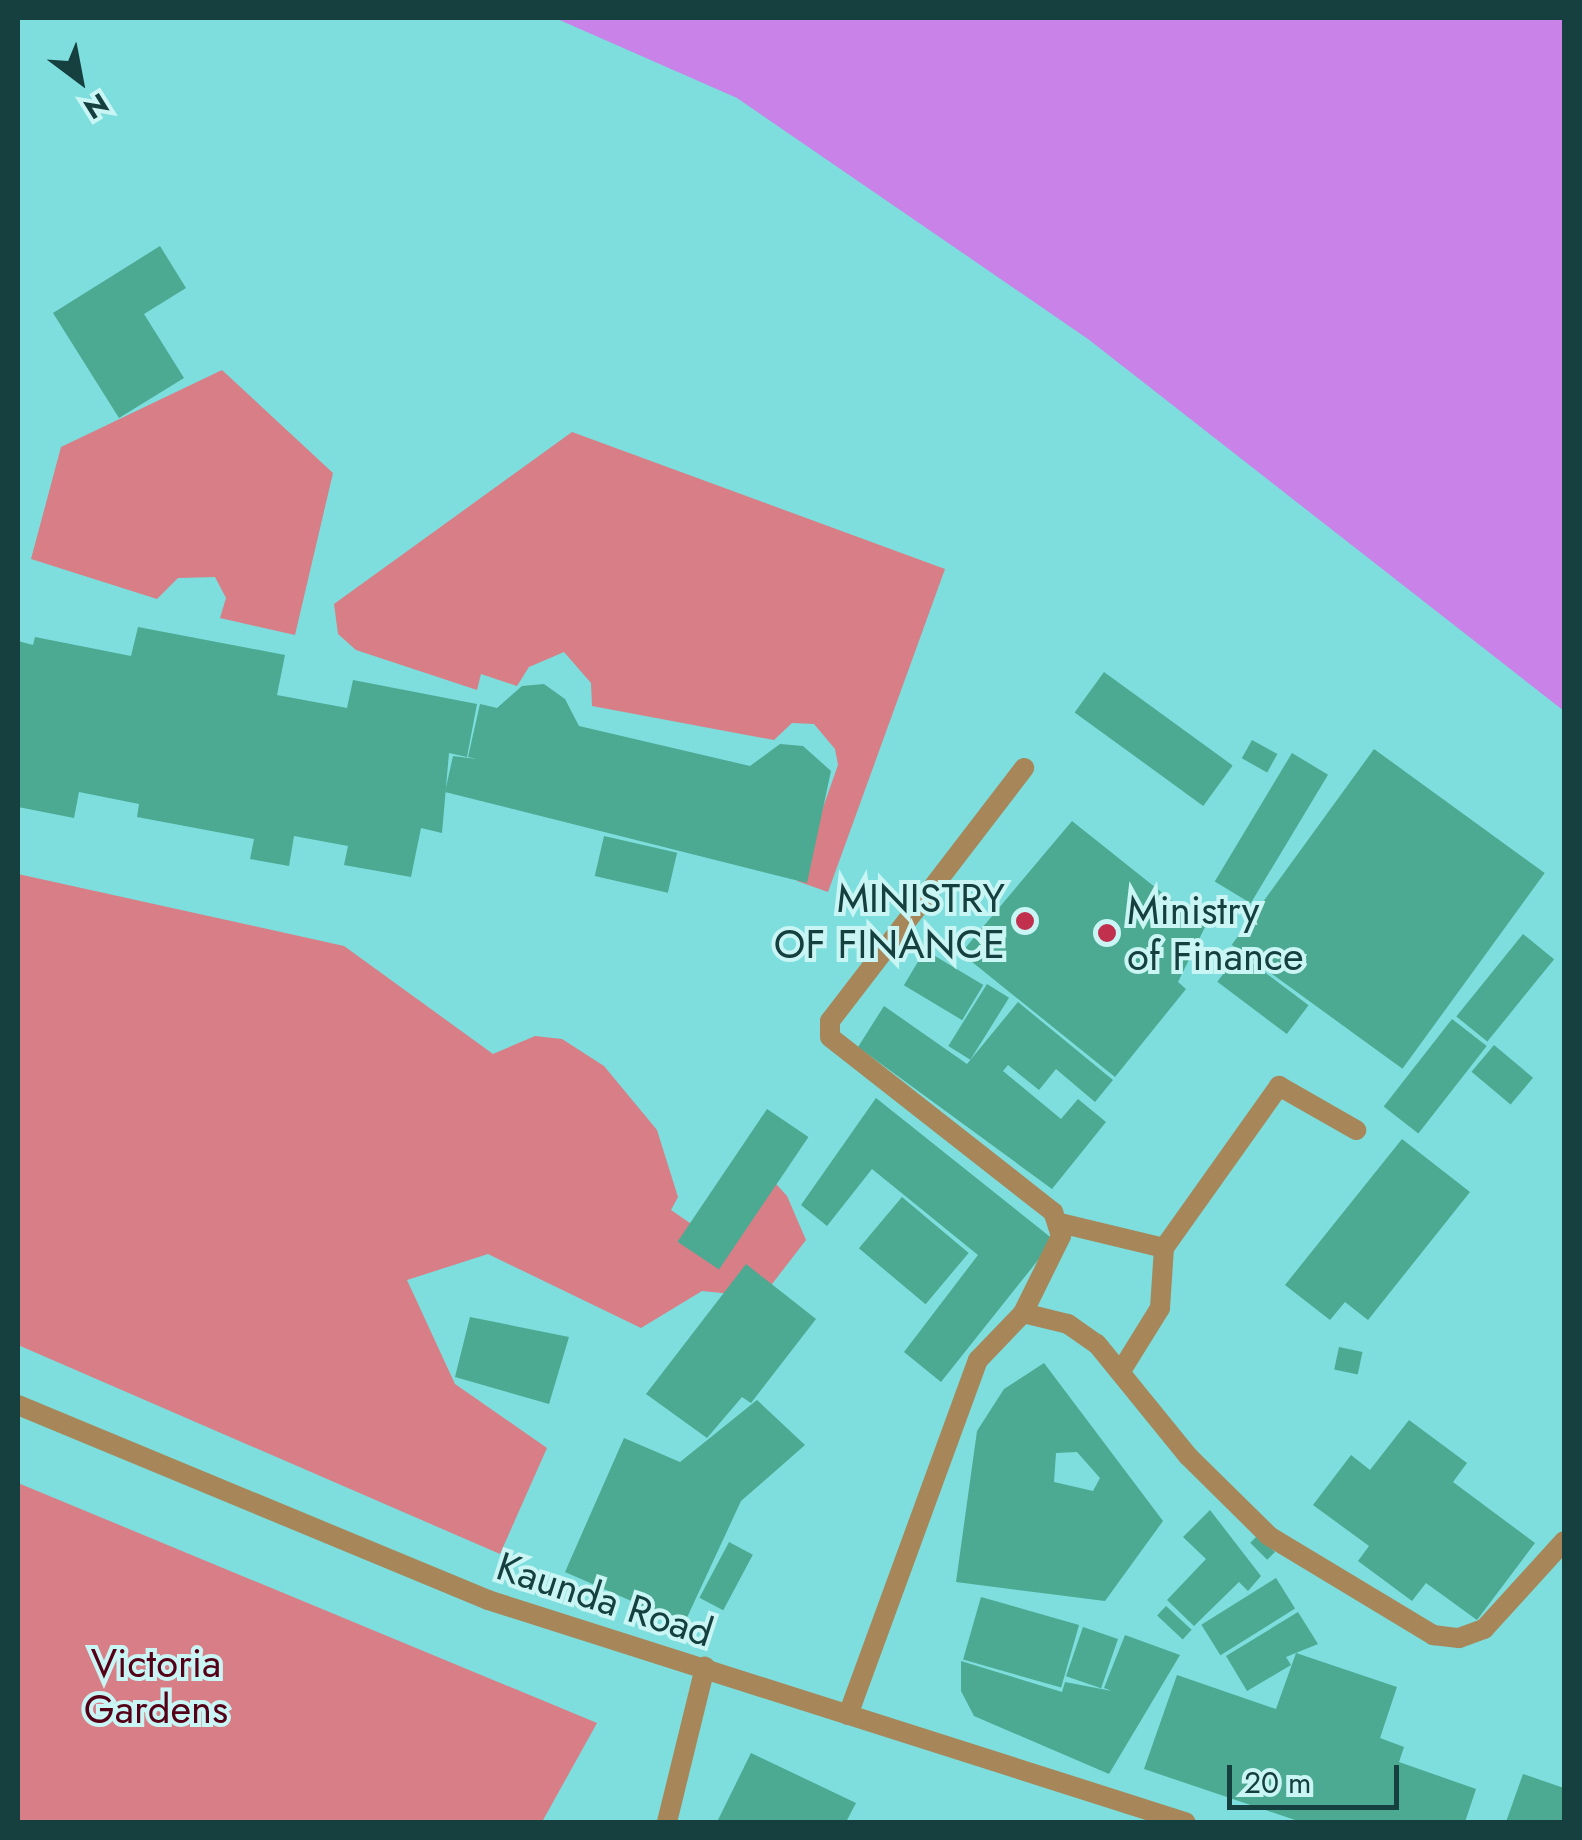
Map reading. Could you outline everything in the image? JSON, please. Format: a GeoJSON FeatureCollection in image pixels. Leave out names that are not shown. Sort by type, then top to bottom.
{"type":"FeatureCollection","features":[{"type":"Feature","properties":{"kind":"street"},"geometry":{"type":"LineString","coordinates":[[1024,768],[830,1022],[830,1036],[1060,1223],[1164,1248]]}},
{"type":"Feature","properties":{"kind":"street"},"geometry":{"type":"LineString","coordinates":[[1121,1371],[1160,1308],[1164,1248],[1279,1086],[1356,1130]]}},
{"type":"Feature","properties":{"kind":"street"},"geometry":{"type":"LineString","coordinates":[[848,1715],[978,1360],[1023,1313],[1062,1236],[1060,1223]]}},
{"type":"Feature","properties":{"kind":"street"},"geometry":{"type":"LineString","coordinates":[[1023,1313],[1068,1324],[1121,1371],[1188,1456],[1269,1536],[1433,1635],[1459,1638],[1484,1629],[1564,1541]]}},
{"type":"Feature","properties":{"kind":"street","name":"Kaunda Road"},"geometry":{"type":"LineString","coordinates":[[18,1404],[488,1600],[1185,1822]]}},
{"type":"Feature","properties":{"kind":"street"},"geometry":{"type":"LineString","coordinates":[[667,1822],[705,1667]]}},
{"type":"Feature","properties":{"kind":"green space"},"geometry":{"type":"Polygon","coordinates":[[[222,370],[333,473],[295,635],[220,618],[226,598],[215,577],[178,578],[157,599],[31,559],[61,447],[222,370]]]}},
{"type":"Feature","properties":{"kind":"green space"},"geometry":{"type":"Polygon","coordinates":[[[572,432],[945,569],[828,892],[797,881],[838,765],[835,749],[814,724],[792,723],[774,740],[592,706],[591,683],[564,652],[529,667],[517,686],[481,674],[477,690],[356,650],[338,634],[334,604],[572,432]]]}},
{"type":"Feature","properties":{"kind":"green space"},"geometry":{"type":"Polygon","coordinates":[[[18,874],[344,946],[493,1054],[535,1036],[562,1039],[604,1066],[657,1130],[678,1197],[671,1210],[703,1232],[756,1162],[787,1196],[806,1240],[762,1297],[702,1291],[641,1328],[488,1254],[407,1280],[455,1384],[547,1448],[500,1554],[18,1345],[18,874]]]}},
{"type":"Feature","properties":{"kind":"green space","name":"Victoria Gardens"},"geometry":{"type":"Polygon","coordinates":[[[18,1483],[597,1723],[542,1822],[18,1822],[18,1483]]]}},
{"type":"Feature","properties":{"kind":"shaded area"},"geometry":{"type":"Polygon","coordinates":[[[555,18],[1564,18],[1564,711],[1088,339],[737,98],[555,18]]]}},
{"type":"Feature","properties":{"kind":"building"},"geometry":{"type":"Polygon","coordinates":[[[160,246],[186,288],[144,314],[184,378],[119,418],[53,313],[160,246]]]}},
{"type":"Feature","properties":{"kind":"building"},"geometry":{"type":"Polygon","coordinates":[[[138,627],[285,655],[277,695],[347,708],[353,680],[477,704],[467,757],[449,753],[442,833],[421,828],[411,877],[344,865],[348,846],[294,836],[289,866],[250,859],[254,839],[137,817],[139,804],[79,792],[74,818],[18,807],[18,641],[33,645],[35,637],[131,656],[138,627]]]}},
{"type":"Feature","properties":{"kind":"building"},"geometry":{"type":"Polygon","coordinates":[[[1104,672],[1233,765],[1203,806],[1075,712],[1104,672]]]}},
{"type":"Feature","properties":{"kind":"building"},"geometry":{"type":"Polygon","coordinates":[[[544,684],[565,699],[579,726],[750,766],[780,744],[803,746],[831,771],[807,883],[445,792],[453,756],[477,759],[468,757],[480,704],[497,708],[522,686],[544,684]]]}},
{"type":"Feature","properties":{"kind":"building"},"geometry":{"type":"Polygon","coordinates":[[[1252,740],[1277,754],[1267,772],[1242,758],[1252,740]]]}},
{"type":"Feature","properties":{"kind":"building"},"geometry":{"type":"Polygon","coordinates":[[[1374,749],[1545,873],[1402,1069],[1232,945],[1374,749]]]}},
{"type":"Feature","properties":{"kind":"building"},"geometry":{"type":"Polygon","coordinates":[[[1292,753],[1328,775],[1251,903],[1215,882],[1292,753]]]}},
{"type":"Feature","properties":{"kind":"building"},"geometry":{"type":"Polygon","coordinates":[[[1072,821],[1205,927],[1178,982],[1186,989],[1115,1077],[961,953],[1072,821]]]}},
{"type":"Feature","properties":{"kind":"building"},"geometry":{"type":"Polygon","coordinates":[[[604,836],[677,853],[668,893],[595,876],[604,836]]]}},
{"type":"Feature","properties":{"kind":"building"},"geometry":{"type":"Polygon","coordinates":[[[1523,934],[1554,959],[1487,1042],[1456,1016],[1523,934]]]}},
{"type":"Feature","properties":{"kind":"building"},"geometry":{"type":"Polygon","coordinates":[[[925,950],[983,985],[962,1020],[904,985],[925,950]]]}},
{"type":"Feature","properties":{"kind":"building"},"geometry":{"type":"Polygon","coordinates":[[[1239,953],[1308,1005],[1287,1034],[1217,982],[1239,953]]]}},
{"type":"Feature","properties":{"kind":"building"},"geometry":{"type":"Polygon","coordinates":[[[987,984],[1009,998],[970,1060],[948,1046],[987,984]]]}},
{"type":"Feature","properties":{"kind":"building"},"geometry":{"type":"Polygon","coordinates":[[[1018,1002],[1113,1080],[1095,1102],[1056,1069],[1039,1090],[1008,1065],[1003,1071],[1061,1119],[1078,1099],[1106,1122],[1052,1189],[858,1047],[884,1006],[967,1064],[1018,1002]]]}},
{"type":"Feature","properties":{"kind":"building"},"geometry":{"type":"Polygon","coordinates":[[[1452,1019],[1487,1046],[1418,1134],[1384,1106],[1452,1019]]]}},
{"type":"Feature","properties":{"kind":"building"},"geometry":{"type":"Polygon","coordinates":[[[1494,1045],[1533,1078],[1511,1105],[1472,1072],[1494,1045]]]}},
{"type":"Feature","properties":{"kind":"building"},"geometry":{"type":"Polygon","coordinates":[[[876,1098],[1054,1240],[941,1382],[904,1352],[978,1255],[872,1169],[827,1226],[801,1205],[876,1098]]]}},
{"type":"Feature","properties":{"kind":"building"},"geometry":{"type":"Polygon","coordinates":[[[767,1109],[808,1137],[719,1270],[678,1242],[767,1109]]]}},
{"type":"Feature","properties":{"kind":"building"},"geometry":{"type":"Polygon","coordinates":[[[1402,1139],[1470,1192],[1368,1320],[1345,1302],[1330,1320],[1285,1285],[1402,1139]]]}},
{"type":"Feature","properties":{"kind":"building"},"geometry":{"type":"Polygon","coordinates":[[[902,1197],[969,1253],[926,1304],[859,1248],[902,1197]]]}},
{"type":"Feature","properties":{"kind":"building"},"geometry":{"type":"Polygon","coordinates":[[[746,1264],[816,1319],[751,1403],[742,1397],[707,1438],[646,1394],[746,1264]]]}},
{"type":"Feature","properties":{"kind":"building"},"geometry":{"type":"Polygon","coordinates":[[[470,1317],[569,1337],[549,1404],[455,1377],[470,1317]]]}},
{"type":"Feature","properties":{"kind":"building"},"geometry":{"type":"Polygon","coordinates":[[[1339,1347],[1362,1352],[1358,1374],[1334,1369],[1339,1347]]]}},
{"type":"Feature","properties":{"kind":"building"},"geometry":{"type":"Polygon","coordinates":[[[1044,1363],[1163,1521],[1105,1601],[956,1582],[977,1431],[1004,1389],[1044,1363]],[[1077,1452],[1056,1453],[1054,1482],[1093,1491],[1100,1478],[1077,1452]]]}},
{"type":"Feature","properties":{"kind":"building"},"geometry":{"type":"Polygon","coordinates":[[[757,1400],[805,1445],[741,1501],[684,1624],[565,1572],[624,1438],[680,1462],[757,1400]]]}},
{"type":"Feature","properties":{"kind":"building"},"geometry":{"type":"Polygon","coordinates":[[[1409,1420],[1467,1463],[1453,1482],[1535,1543],[1477,1620],[1426,1583],[1412,1601],[1358,1561],[1369,1546],[1313,1505],[1351,1455],[1370,1470],[1409,1420]]]}},
{"type":"Feature","properties":{"kind":"building"},"geometry":{"type":"Polygon","coordinates":[[[1210,1510],[1261,1576],[1248,1591],[1239,1582],[1194,1626],[1167,1600],[1206,1559],[1183,1537],[1210,1510]]]}},
{"type":"Feature","properties":{"kind":"building"},"geometry":{"type":"Polygon","coordinates":[[[1258,1535],[1275,1552],[1267,1560],[1250,1543],[1258,1535]]]}},
{"type":"Feature","properties":{"kind":"building"},"geometry":{"type":"Polygon","coordinates":[[[729,1542],[753,1555],[723,1610],[699,1598],[729,1542]]]}},
{"type":"Feature","properties":{"kind":"building"},"geometry":{"type":"Polygon","coordinates":[[[1276,1578],[1295,1609],[1220,1655],[1201,1625],[1276,1578]]]}},
{"type":"Feature","properties":{"kind":"building"},"geometry":{"type":"Polygon","coordinates":[[[981,1597],[1079,1625],[1061,1688],[963,1659],[981,1597]]]}},
{"type":"Feature","properties":{"kind":"building"},"geometry":{"type":"Polygon","coordinates":[[[1166,1606],[1192,1630],[1183,1639],[1157,1616],[1166,1606]]]}},
{"type":"Feature","properties":{"kind":"building"},"geometry":{"type":"Polygon","coordinates":[[[1298,1612],[1318,1644],[1286,1657],[1291,1665],[1247,1691],[1226,1656],[1298,1612]]]}},
{"type":"Feature","properties":{"kind":"building"},"geometry":{"type":"Polygon","coordinates":[[[1083,1627],[1118,1639],[1101,1688],[1066,1676],[1083,1627]]]}},
{"type":"Feature","properties":{"kind":"building"},"geometry":{"type":"Polygon","coordinates":[[[1125,1635],[1180,1655],[1109,1774],[974,1716],[961,1691],[961,1661],[1062,1692],[1065,1682],[1112,1691],[1104,1688],[1125,1635]]]}},
{"type":"Feature","properties":{"kind":"building"},"geometry":{"type":"Polygon","coordinates":[[[1296,1653],[1397,1687],[1380,1738],[1404,1747],[1399,1762],[1476,1789],[1465,1822],[1301,1822],[1144,1769],[1177,1675],[1276,1709],[1296,1653]]]}},
{"type":"Feature","properties":{"kind":"building"},"geometry":{"type":"Polygon","coordinates":[[[751,1753],[856,1803],[846,1822],[717,1822],[751,1753]]]}},
{"type":"Feature","properties":{"kind":"building"},"geometry":{"type":"Polygon","coordinates":[[[1523,1774],[1564,1788],[1564,1822],[1506,1822],[1523,1774]]]}},
{"type":"Feature","properties":{"kind":"place","name":"MINISTRY OF FINANCE"},"geometry":{"type":"Point","coordinates":[1025,921]}},
{"type":"Feature","properties":{"kind":"place","name":"Ministry of Finance"},"geometry":{"type":"Point","coordinates":[1107,933]}}]}
